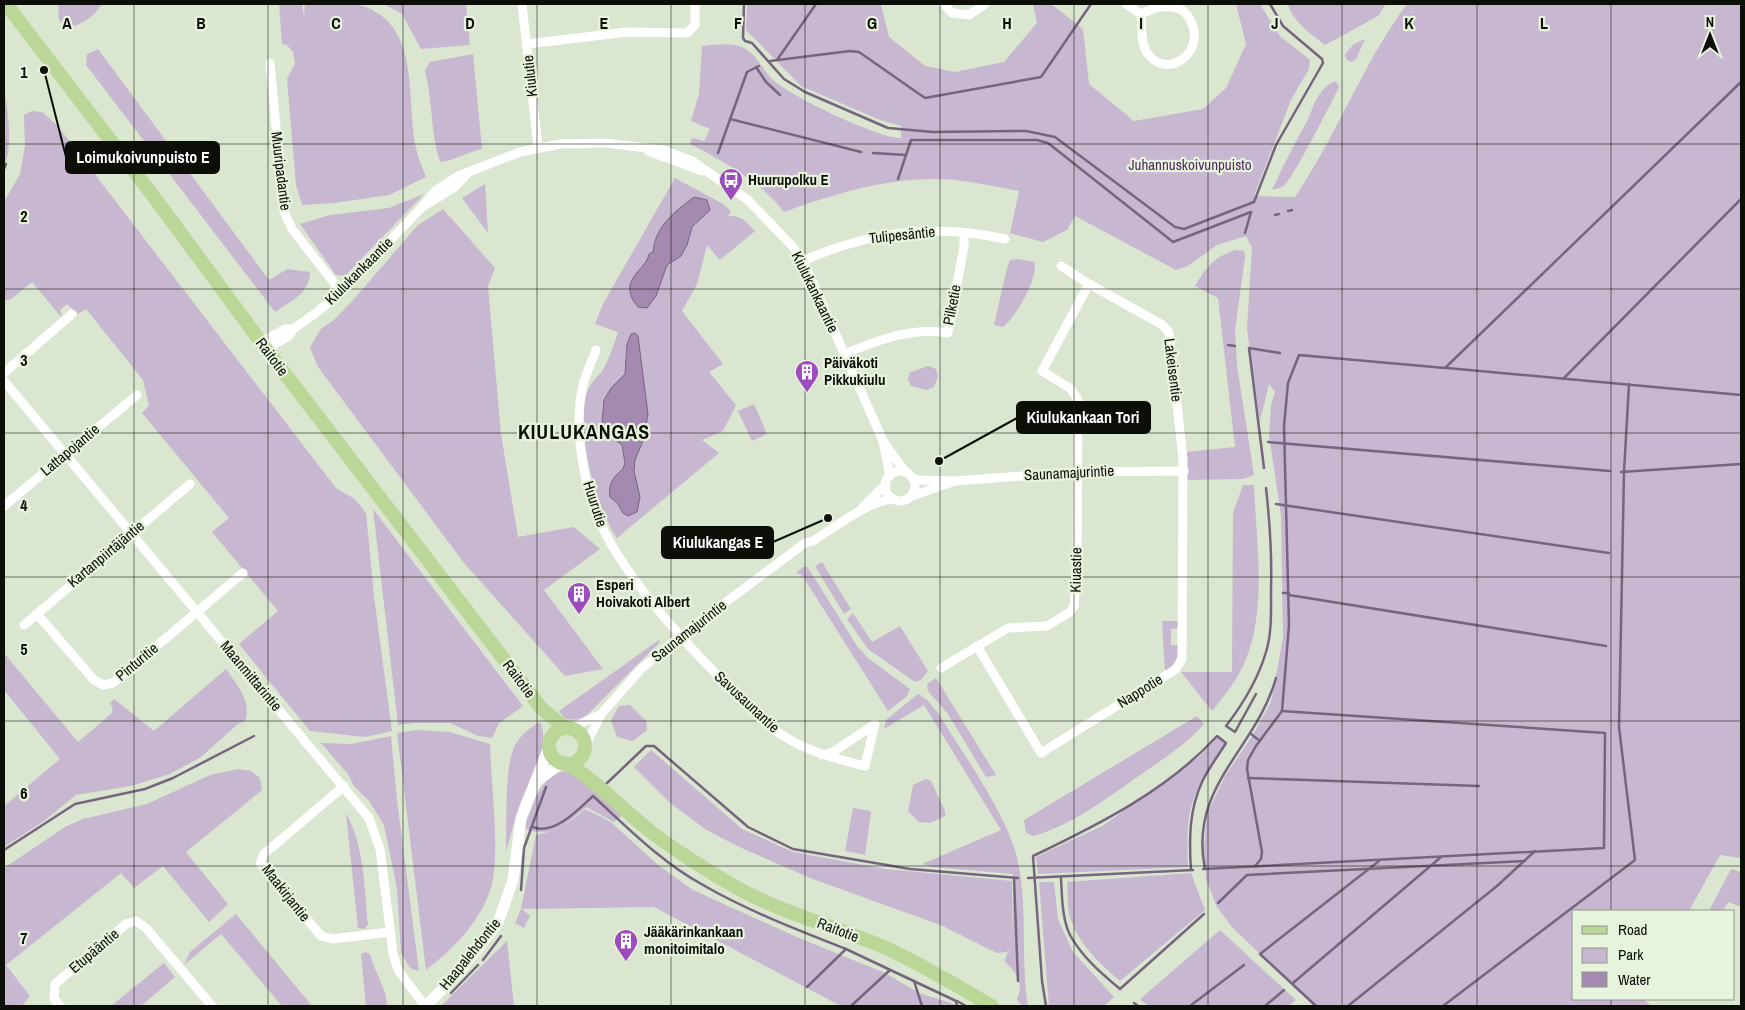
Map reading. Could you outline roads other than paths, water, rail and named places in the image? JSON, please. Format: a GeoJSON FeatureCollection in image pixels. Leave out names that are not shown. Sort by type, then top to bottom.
{"type":"FeatureCollection","features":[{"type":"Feature","properties":{"kind":"main road","name":"Raitotie"},"geometry":{"type":"LineString","coordinates":[[10,8],[263,345],[542,709],[568,728],[581,734],[592,779]]}},
{"type":"Feature","properties":{"kind":"main road","name":"Raitotie"},"geometry":{"type":"LineString","coordinates":[[542,709],[551,742]]}},
{"type":"Feature","properties":{"kind":"main road"},"geometry":{"type":"LineString","coordinates":[[568,728],[551,742],[553,757],[565,764],[579,760],[584,750]]}},
{"type":"Feature","properties":{"kind":"main road","name":"Raitotie"},"geometry":{"type":"LineString","coordinates":[[565,764],[592,779],[649,830],[692,862],[741,890],[790,912],[886,948],[945,978],[992,1006]]}},
{"type":"Feature","properties":{"kind":"street","name":"Kiulutie"},"geometry":{"type":"LineString","coordinates":[[522,4],[538,147]]}},
{"type":"Feature","properties":{"kind":"street"},"geometry":{"type":"LineString","coordinates":[[527,44],[628,32],[687,33],[695,26],[695,4]]}},
{"type":"Feature","properties":{"kind":"street"},"geometry":{"type":"LineString","coordinates":[[944,4],[952,13],[969,15],[986,4]]}},
{"type":"Feature","properties":{"kind":"street"},"geometry":{"type":"LineString","coordinates":[[1126,4],[1141,14]]}},
{"type":"Feature","properties":{"kind":"street"},"geometry":{"type":"LineString","coordinates":[[1158,7],[1176,7],[1188,15],[1195,30],[1195,43],[1190,54],[1177,63],[1162,63],[1149,56],[1143,40],[1141,14],[1158,7]]}},
{"type":"Feature","properties":{"kind":"street","name":"Muuripadantie"},"geometry":{"type":"LineString","coordinates":[[270,63],[284,212],[292,229],[341,292]]}},
{"type":"Feature","properties":{"kind":"street","name":"Kiulukankaantie"},"geometry":{"type":"LineString","coordinates":[[263,345],[285,329],[292,329],[316,313],[341,292],[435,191],[450,180],[499,159],[538,147],[582,142],[623,144],[664,150],[692,161],[748,200],[789,242],[803,261],[883,441],[890,476]]}},
{"type":"Feature","properties":{"kind":"street","name":"Tulipesäntie"},"geometry":{"type":"LineString","coordinates":[[803,261],[842,245],[872,237],[907,232],[986,234],[1005,239]]}},
{"type":"Feature","properties":{"kind":"street","name":"Pilketie"},"geometry":{"type":"LineString","coordinates":[[845,354],[900,334],[924,331],[948,333],[964,246],[964,233]]}},
{"type":"Feature","properties":{"kind":"street","name":"Lakeisentie"},"geometry":{"type":"LineString","coordinates":[[1061,266],[1166,327],[1170,339],[1184,471]]}},
{"type":"Feature","properties":{"kind":"street"},"geometry":{"type":"LineString","coordinates":[[1077,472],[1078,400],[1071,389],[1042,372],[1089,284]]}},
{"type":"Feature","properties":{"kind":"street"},"geometry":{"type":"LineString","coordinates":[[4,373],[72,314]]}},
{"type":"Feature","properties":{"kind":"street","name":"Huurutie"},"geometry":{"type":"LineString","coordinates":[[596,350],[583,386],[580,427],[582,457],[594,508],[610,542],[679,636]]}},
{"type":"Feature","properties":{"kind":"street","name":"Maanmittarintie"},"geometry":{"type":"LineString","coordinates":[[4,381],[369,818],[376,833],[380,849],[389,932],[398,970],[425,1006]]}},
{"type":"Feature","properties":{"kind":"street","name":"Lattapojantie"},"geometry":{"type":"LineString","coordinates":[[4,506],[137,395]]}},
{"type":"Feature","properties":{"kind":"street","name":"Kiulukankaantie"},"geometry":{"type":"LineString","coordinates":[[883,441],[909,475]]}},
{"type":"Feature","properties":{"kind":"street","name":"Saunamajurintie"},"geometry":{"type":"LineString","coordinates":[[909,475],[919,480],[955,481],[1077,472],[1184,471]]}},
{"type":"Feature","properties":{"kind":"street","name":"Nappotie"},"geometry":{"type":"LineString","coordinates":[[977,646],[1041,753],[1176,669],[1182,659],[1183,645],[1184,471]]}},
{"type":"Feature","properties":{"kind":"street"},"geometry":{"type":"LineString","coordinates":[[898,472],[909,475],[915,487],[912,496],[903,501],[893,499],[887,493],[886,484],[890,476],[898,472]]}},
{"type":"Feature","properties":{"kind":"street","name":"Kiuastie"},"geometry":{"type":"LineString","coordinates":[[941,668],[1008,628],[1047,626],[1070,612],[1074,606],[1077,571],[1077,472]]}},
{"type":"Feature","properties":{"kind":"street","name":"Saunamajurintie"},"geometry":{"type":"LineString","coordinates":[[912,496],[955,481]]}},
{"type":"Feature","properties":{"kind":"street","name":"Kartanpiirtäjäntie"},"geometry":{"type":"LineString","coordinates":[[24,625],[190,484]]}},
{"type":"Feature","properties":{"kind":"street","name":"Saunamajurintie"},"geometry":{"type":"LineString","coordinates":[[858,512],[886,484]]}},
{"type":"Feature","properties":{"kind":"street","name":"Saunamajurintie"},"geometry":{"type":"LineString","coordinates":[[584,750],[602,714],[641,669],[679,636],[786,559],[798,548],[858,512],[886,499],[893,499]]}},
{"type":"Feature","properties":{"kind":"street","name":"Pinturitie"},"geometry":{"type":"LineString","coordinates":[[37,614],[94,680],[107,685],[243,573]]}},
{"type":"Feature","properties":{"kind":"street","name":"Savusaunantie"},"geometry":{"type":"LineString","coordinates":[[679,636],[755,714],[786,738],[822,755],[865,766],[875,724],[833,752],[822,755]]}},
{"type":"Feature","properties":{"kind":"street","name":"Saunamajurintie"},"geometry":{"type":"LineString","coordinates":[[568,728],[602,714]]}},
{"type":"Feature","properties":{"kind":"street","name":"Haapalehdontie"},"geometry":{"type":"LineString","coordinates":[[425,1006],[458,973],[498,923],[509,895],[517,836],[534,782],[551,742]]}},
{"type":"Feature","properties":{"kind":"street"},"geometry":{"type":"LineString","coordinates":[[534,782],[565,764]]}},
{"type":"Feature","properties":{"kind":"street","name":"Maakirjantie"},"geometry":{"type":"LineString","coordinates":[[344,786],[264,854],[260,863],[321,936],[333,939],[389,932]]}},
{"type":"Feature","properties":{"kind":"street","name":"Etupääntie"},"geometry":{"type":"LineString","coordinates":[[60,1006],[54,999],[55,984],[126,924],[136,921],[146,928],[212,1006]]}},
{"type":"Feature","properties":{"kind":"water"},"geometry":{"type":"Polygon","coordinates":[[[694,197],[707,200],[710,210],[692,227],[687,245],[681,256],[667,265],[656,296],[647,308],[638,307],[632,298],[630,290],[634,276],[647,260],[649,254],[653,252],[657,235],[667,221],[679,208],[694,197]]]}},
{"type":"Feature","properties":{"kind":"water"},"geometry":{"type":"Polygon","coordinates":[[[635,333],[638,336],[648,414],[643,441],[635,460],[634,471],[640,497],[637,512],[628,516],[623,513],[618,504],[610,497],[612,481],[623,469],[625,463],[622,445],[606,433],[602,423],[604,400],[611,388],[625,374],[627,344],[631,334],[635,333]]]}},
{"type":"Feature","properties":{"kind":"waterway"},"geometry":{"type":"LineString","coordinates":[[744,4],[743,38],[745,41],[752,43],[784,79],[805,92],[888,128],[933,132],[1026,131],[1055,137],[1175,227],[1184,229],[1254,202],[1276,145],[1323,63],[1322,59],[1283,26],[1270,4]]}},
{"type":"Feature","properties":{"kind":"waterway"},"geometry":{"type":"LineString","coordinates":[[777,60],[816,4]]}},
{"type":"Feature","properties":{"kind":"waterway"},"geometry":{"type":"LineString","coordinates":[[770,61],[850,51],[859,52],[925,98],[1041,77],[1091,4]]}},
{"type":"Feature","properties":{"kind":"waterway"},"geometry":{"type":"LineString","coordinates":[[718,153],[747,72],[759,66]]}},
{"type":"Feature","properties":{"kind":"waterway"},"geometry":{"type":"LineString","coordinates":[[756,67],[766,82],[780,95]]}},
{"type":"Feature","properties":{"kind":"waterway"},"geometry":{"type":"LineString","coordinates":[[1255,866],[1261,859],[1262,852],[1247,769],[1248,760],[1256,746],[1282,711],[1289,625],[1284,426],[1288,383],[1299,355],[1445,368],[1741,82]]}},
{"type":"Feature","properties":{"kind":"waterway"},"geometry":{"type":"LineString","coordinates":[[730,119],[861,152]]}},
{"type":"Feature","properties":{"kind":"waterway"},"geometry":{"type":"LineString","coordinates":[[898,179],[911,140],[1037,140],[1048,143],[1173,242],[1251,212]]}},
{"type":"Feature","properties":{"kind":"waterway"},"geometry":{"type":"LineString","coordinates":[[873,153],[906,155]]}},
{"type":"Feature","properties":{"kind":"waterway"},"geometry":{"type":"LineString","coordinates":[[4,169],[6,164]]}},
{"type":"Feature","properties":{"kind":"waterway"},"geometry":{"type":"LineString","coordinates":[[1563,379],[1741,199]]}},
{"type":"Feature","properties":{"kind":"waterway"},"geometry":{"type":"LineString","coordinates":[[1288,211],[1292,210]]}},
{"type":"Feature","properties":{"kind":"waterway"},"geometry":{"type":"LineString","coordinates":[[1245,233],[1251,212]]}},
{"type":"Feature","properties":{"kind":"waterway"},"geometry":{"type":"LineString","coordinates":[[1275,215],[1279,214]]}},
{"type":"Feature","properties":{"kind":"waterway"},"geometry":{"type":"LineString","coordinates":[[1228,345],[1235,346]]}},
{"type":"Feature","properties":{"kind":"waterway"},"geometry":{"type":"LineString","coordinates":[[1264,468],[1249,348],[1280,353]]}},
{"type":"Feature","properties":{"kind":"waterway"},"geometry":{"type":"LineString","coordinates":[[1447,368],[1741,395]]}},
{"type":"Feature","properties":{"kind":"waterway"},"geometry":{"type":"LineString","coordinates":[[1443,1006],[1635,860],[1619,727],[1624,472],[1629,384]]}},
{"type":"Feature","properties":{"kind":"waterway"},"geometry":{"type":"LineString","coordinates":[[1268,442],[1610,471]]}},
{"type":"Feature","properties":{"kind":"waterway"},"geometry":{"type":"LineString","coordinates":[[1621,472],[1741,464]]}},
{"type":"Feature","properties":{"kind":"waterway"},"geometry":{"type":"LineString","coordinates":[[1256,694],[1235,732],[1226,726],[1244,700],[1254,681],[1263,662],[1269,637],[1271,565],[1266,488]]}},
{"type":"Feature","properties":{"kind":"waterway"},"geometry":{"type":"LineString","coordinates":[[1276,504],[1609,553]]}},
{"type":"Feature","properties":{"kind":"waterway"},"geometry":{"type":"LineString","coordinates":[[1283,593],[1289,593]]}},
{"type":"Feature","properties":{"kind":"waterway"},"geometry":{"type":"LineString","coordinates":[[1289,595],[1606,646]]}},
{"type":"Feature","properties":{"kind":"waterway"},"geometry":{"type":"LineString","coordinates":[[1205,869],[1202,840],[1206,814],[1215,791],[1227,769],[1267,703],[1276,678]]}},
{"type":"Feature","properties":{"kind":"waterway"},"geometry":{"type":"LineString","coordinates":[[1203,869],[1604,848],[1605,733],[1282,711]]}},
{"type":"Feature","properties":{"kind":"waterway"},"geometry":{"type":"LineString","coordinates":[[1251,734],[1260,741]]}},
{"type":"Feature","properties":{"kind":"waterway"},"geometry":{"type":"LineString","coordinates":[[4,850],[75,804],[145,789],[173,778],[254,736]]}},
{"type":"Feature","properties":{"kind":"waterway"},"geometry":{"type":"LineString","coordinates":[[1046,1006],[1042,981],[1033,856],[1131,805],[1177,773],[1217,736],[1226,743],[1204,777],[1195,803],[1190,836],[1191,870]]}},
{"type":"Feature","properties":{"kind":"waterway"},"geometry":{"type":"LineString","coordinates":[[605,785],[646,746],[654,746],[748,827],[793,849],[910,869],[1018,878]]}},
{"type":"Feature","properties":{"kind":"waterway"},"geometry":{"type":"LineString","coordinates":[[1248,778],[1479,786]]}},
{"type":"Feature","properties":{"kind":"waterway"},"geometry":{"type":"LineString","coordinates":[[521,890],[524,848],[546,787]]}},
{"type":"Feature","properties":{"kind":"waterway"},"geometry":{"type":"LineString","coordinates":[[533,827],[541,829],[558,825],[593,796],[645,844],[688,876],[755,912],[846,949],[807,987]]}},
{"type":"Feature","properties":{"kind":"waterway"},"geometry":{"type":"LineString","coordinates":[[1348,1006],[1497,886],[1535,851]]}},
{"type":"Feature","properties":{"kind":"waterway"},"geometry":{"type":"LineString","coordinates":[[1293,983],[1441,857]]}},
{"type":"Feature","properties":{"kind":"waterway"},"geometry":{"type":"LineString","coordinates":[[1316,1006],[1260,954],[1379,861]]}},
{"type":"Feature","properties":{"kind":"waterway"},"geometry":{"type":"LineString","coordinates":[[1218,903],[1247,875],[1525,861]]}},
{"type":"Feature","properties":{"kind":"waterway"},"geometry":{"type":"LineString","coordinates":[[1028,878],[1193,870]]}},
{"type":"Feature","properties":{"kind":"waterway"},"geometry":{"type":"LineString","coordinates":[[1014,878],[1018,981]]}},
{"type":"Feature","properties":{"kind":"waterway"},"geometry":{"type":"LineString","coordinates":[[1061,878],[1064,915],[1070,935],[1086,958],[1120,989],[1204,914]]}},
{"type":"Feature","properties":{"kind":"waterway"},"geometry":{"type":"LineString","coordinates":[[483,960],[501,936]]}},
{"type":"Feature","properties":{"kind":"waterway"},"geometry":{"type":"LineString","coordinates":[[846,949],[956,1001],[957,1006]]}},
{"type":"Feature","properties":{"kind":"waterway"},"geometry":{"type":"LineString","coordinates":[[451,993],[478,965]]}},
{"type":"Feature","properties":{"kind":"waterway"},"geometry":{"type":"LineString","coordinates":[[1190,1006],[1244,965]]}},
{"type":"Feature","properties":{"kind":"waterway"},"geometry":{"type":"LineString","coordinates":[[851,1006],[890,970]]}},
{"type":"Feature","properties":{"kind":"waterway"},"geometry":{"type":"LineString","coordinates":[[914,981],[922,1006]]}},
{"type":"Feature","properties":{"kind":"waterway"},"geometry":{"type":"LineString","coordinates":[[1265,1006],[1284,990]]}},
{"type":"Feature","properties":{"kind":"waterway"},"geometry":{"type":"LineString","coordinates":[[957,1001],[966,1006]]}},
{"type":"Feature","properties":{"kind":"waterway"},"geometry":{"type":"LineString","coordinates":[[1134,1003],[1138,1006]]}},
{"type":"Feature","properties":{"kind":"place","name":"Loimukoivunpuisto E"},"geometry":{"type":"Point","coordinates":[44,70]}},
{"type":"Feature","properties":{"kind":"place","name":"Huurupolku E"},"geometry":{"type":"Point","coordinates":[731,201]}},
{"type":"Feature","properties":{"kind":"place","name":"Päiväkoti Pikkukiulu"},"geometry":{"type":"Point","coordinates":[807,393]}},
{"type":"Feature","properties":{"kind":"place","name":"Kiulukankaan Tori"},"geometry":{"type":"Point","coordinates":[939,461]}},
{"type":"Feature","properties":{"kind":"place","name":"Kiulukangas E"},"geometry":{"type":"Point","coordinates":[828,518]}},
{"type":"Feature","properties":{"kind":"place","name":"Esperi Hoivakoti Albert"},"geometry":{"type":"Point","coordinates":[579,615]}},
{"type":"Feature","properties":{"kind":"place","name":"Jääkärinkankaan monitoimitalo"},"geometry":{"type":"Point","coordinates":[626,962]}},
{"type":"Feature","properties":{"kind":"district","name":"KIULUKANGAS"},"geometry":{"type":"Point","coordinates":[584,432]}},
{"type":"Feature","properties":{"kind":"park label","name":"Juhannuskoivunpuisto"},"geometry":{"type":"Point","coordinates":[1190,165]}}]}
